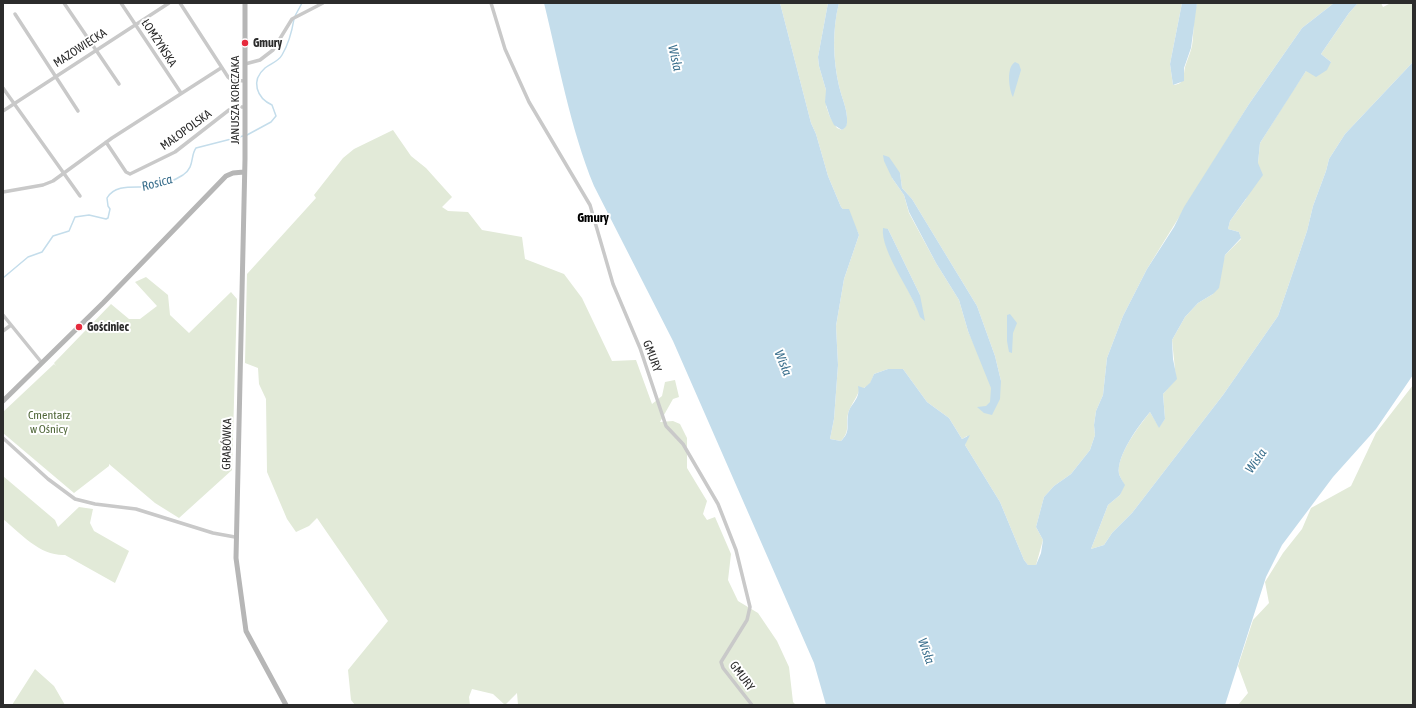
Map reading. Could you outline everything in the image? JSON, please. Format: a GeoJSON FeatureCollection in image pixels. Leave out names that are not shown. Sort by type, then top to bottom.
{"type":"FeatureCollection","features":[{"type":"Feature","properties":{"kind":"street"},"geometry":{"type":"LineString","coordinates":[[64,3],[119,84]]}},
{"type":"Feature","properties":{"kind":"street","name":"ŁOMŻYŃSKA"},"geometry":{"type":"LineString","coordinates":[[121,3],[181,93]]}},
{"type":"Feature","properties":{"kind":"street","name":"MAZOWIECKA"},"geometry":{"type":"LineString","coordinates":[[3,111],[169,3]]}},
{"type":"Feature","properties":{"kind":"street"},"geometry":{"type":"LineString","coordinates":[[180,3],[221,68],[232,80],[245,81]]}},
{"type":"Feature","properties":{"kind":"street","name":"JANUSZA KORCZAKA"},"geometry":{"type":"LineString","coordinates":[[244,172],[245,3]]}},
{"type":"Feature","properties":{"kind":"street"},"geometry":{"type":"LineString","coordinates":[[245,64],[260,60],[272,50],[292,19],[323,3]]}},
{"type":"Feature","properties":{"kind":"street","name":"GMURY"},"geometry":{"type":"LineString","coordinates":[[491,3],[505,49],[529,102],[587,198],[613,284],[640,348],[666,426],[682,444],[718,504],[736,550],[750,607],[747,620],[721,662],[723,668],[752,705]]}},
{"type":"Feature","properties":{"kind":"street"},"geometry":{"type":"LineString","coordinates":[[14,14],[78,111]]}},
{"type":"Feature","properties":{"kind":"street"},"geometry":{"type":"LineString","coordinates":[[3,192],[43,185],[64,173],[106,142],[221,68]]}},
{"type":"Feature","properties":{"kind":"street"},"geometry":{"type":"LineString","coordinates":[[3,88],[80,196]]}},
{"type":"Feature","properties":{"kind":"street","name":"MAŁOPOLSKA"},"geometry":{"type":"LineString","coordinates":[[106,142],[126,172],[130,174],[175,152],[229,110],[237,107],[245,107]]}},
{"type":"Feature","properties":{"kind":"street"},"geometry":{"type":"LineString","coordinates":[[3,401],[42,364],[226,176],[233,173],[244,172]]}},
{"type":"Feature","properties":{"kind":"street","name":"GRABÓWKA"},"geometry":{"type":"LineString","coordinates":[[244,172],[235,537],[239,594],[246,631],[286,705]]}},
{"type":"Feature","properties":{"kind":"street"},"geometry":{"type":"LineString","coordinates":[[3,315],[42,364]]}},
{"type":"Feature","properties":{"kind":"street"},"geometry":{"type":"LineString","coordinates":[[3,331],[11,325]]}},
{"type":"Feature","properties":{"kind":"street"},"geometry":{"type":"LineString","coordinates":[[3,438],[48,479],[75,499],[95,504],[136,509],[213,533],[235,537]]}},
{"type":"Feature","properties":{"kind":"green space"},"geometry":{"type":"Polygon","coordinates":[[[780,3],[828,3],[818,57],[826,90],[826,106],[830,117],[837,128],[842,130],[845,128],[847,118],[837,76],[834,44],[835,23],[839,3],[1182,3],[1170,64],[1173,85],[1180,83],[1183,79],[1185,67],[1192,46],[1197,3],[1334,3],[1302,28],[1249,104],[1147,269],[1123,316],[1107,358],[1103,395],[1096,411],[1094,425],[1095,435],[1090,450],[1071,474],[1054,486],[1044,497],[1036,527],[1043,540],[1036,565],[1028,565],[1024,560],[1000,502],[965,445],[967,436],[962,439],[949,418],[927,402],[903,369],[888,369],[874,374],[870,384],[859,391],[850,409],[847,418],[847,431],[844,437],[841,441],[830,439],[834,419],[838,365],[836,326],[844,279],[859,235],[847,209],[843,209],[841,207],[828,176],[816,134],[811,123],[780,3]],[[900,173],[892,178],[904,195],[909,213],[936,263],[959,300],[968,331],[980,358],[1001,381],[995,356],[977,306],[912,199],[902,188],[900,173]],[[888,229],[883,232],[887,248],[918,310],[920,295],[888,229]]]}},
{"type":"Feature","properties":{"kind":"green space"},"geometry":{"type":"Polygon","coordinates":[[[1358,3],[1381,3],[1383,7],[1391,3],[1413,3],[1413,62],[1345,134],[1329,159],[1313,206],[1307,231],[1278,316],[1223,395],[1132,513],[1112,533],[1104,545],[1091,549],[1108,505],[1120,495],[1124,485],[1119,474],[1119,466],[1125,449],[1150,412],[1159,427],[1165,419],[1163,394],[1176,379],[1172,340],[1185,317],[1198,303],[1213,294],[1225,255],[1241,239],[1239,232],[1228,229],[1230,221],[1246,199],[1258,163],[1260,143],[1306,71],[1331,62],[1321,54],[1349,13],[1358,3]]]}},
{"type":"Feature","properties":{"kind":"green space"},"geometry":{"type":"Polygon","coordinates":[[[393,130],[411,156],[426,168],[452,197],[442,207],[448,211],[468,212],[482,230],[522,237],[525,259],[564,274],[582,298],[612,361],[636,360],[652,404],[662,396],[665,382],[675,380],[679,397],[673,399],[660,422],[673,421],[680,424],[687,438],[687,468],[707,501],[703,514],[707,520],[715,517],[731,554],[728,580],[738,601],[758,613],[777,641],[789,667],[793,702],[796,705],[518,705],[517,693],[505,705],[493,694],[472,689],[469,697],[470,705],[355,705],[351,700],[348,670],[388,621],[317,518],[309,526],[296,532],[287,519],[267,472],[266,399],[259,384],[258,368],[245,363],[247,274],[316,198],[314,195],[343,158],[354,149],[393,130]]]}},
{"type":"Feature","properties":{"kind":"green space","name":"Cmentarz w Ośnicy"},"geometry":{"type":"Polygon","coordinates":[[[146,277],[168,295],[170,315],[189,333],[231,292],[237,299],[232,470],[179,518],[155,503],[109,464],[109,466],[74,493],[3,433],[3,412],[54,364],[56,366],[54,363],[111,304],[129,319],[140,319],[157,306],[135,282],[146,277]]]}},
{"type":"Feature","properties":{"kind":"green space"},"geometry":{"type":"Polygon","coordinates":[[[1413,385],[1413,705],[1238,705],[1248,693],[1238,666],[1253,620],[1269,603],[1265,582],[1283,553],[1302,529],[1311,508],[1351,486],[1376,433],[1413,385]]]}},
{"type":"Feature","properties":{"kind":"green space"},"geometry":{"type":"Polygon","coordinates":[[[3,476],[55,520],[58,527],[79,507],[93,509],[90,523],[94,531],[129,551],[115,583],[65,555],[47,552],[39,548],[3,519],[3,476]]]}},
{"type":"Feature","properties":{"kind":"green space"},"geometry":{"type":"Polygon","coordinates":[[[35,669],[54,686],[65,705],[12,705],[35,669]]]}},
{"type":"Feature","properties":{"kind":"water","name":"Wisła"},"geometry":{"type":"Polygon","coordinates":[[[544,3],[780,3],[811,123],[816,134],[828,176],[841,207],[843,209],[849,209],[859,235],[844,279],[836,326],[838,365],[834,419],[830,439],[841,441],[844,438],[848,429],[849,411],[858,395],[858,386],[864,388],[870,383],[874,374],[888,369],[903,369],[927,402],[949,418],[962,439],[970,435],[965,445],[1000,502],[1024,560],[1028,565],[1036,565],[1041,553],[1043,540],[1036,527],[1044,497],[1054,486],[1071,474],[1090,450],[1095,435],[1094,425],[1096,411],[1103,395],[1107,358],[1123,316],[1147,269],[1249,104],[1302,28],[1334,3],[1358,3],[1349,13],[1321,54],[1331,62],[1327,70],[1316,77],[1306,71],[1260,143],[1258,163],[1263,175],[1230,221],[1228,229],[1239,232],[1241,238],[1225,255],[1219,288],[1213,294],[1198,303],[1185,317],[1172,340],[1173,359],[1177,379],[1163,394],[1165,419],[1159,428],[1150,412],[1129,441],[1119,467],[1119,474],[1125,485],[1120,495],[1108,505],[1091,549],[1104,545],[1112,533],[1132,513],[1223,395],[1278,316],[1307,231],[1313,206],[1329,159],[1345,134],[1413,62],[1413,375],[1376,429],[1333,477],[1282,545],[1266,577],[1225,705],[826,705],[814,663],[673,341],[594,186],[578,141],[544,3]]]}},
{"type":"Feature","properties":{"kind":"water"},"geometry":{"type":"Polygon","coordinates":[[[828,3],[839,3],[835,24],[834,45],[837,76],[847,118],[847,125],[842,130],[834,125],[825,102],[826,90],[818,57],[828,3]]]}},
{"type":"Feature","properties":{"kind":"water"},"geometry":{"type":"Polygon","coordinates":[[[1182,3],[1197,3],[1191,48],[1184,68],[1184,81],[1173,85],[1170,64],[1182,3]]]}},
{"type":"Feature","properties":{"kind":"water"},"geometry":{"type":"Polygon","coordinates":[[[1015,62],[1019,64],[1021,70],[1013,97],[1010,89],[1009,73],[1015,62]]]}},
{"type":"Feature","properties":{"kind":"water"},"geometry":{"type":"Polygon","coordinates":[[[883,155],[889,157],[900,173],[902,188],[912,199],[977,306],[995,356],[1001,381],[1000,399],[992,415],[984,413],[977,407],[986,406],[990,402],[991,388],[968,331],[959,300],[936,263],[909,212],[904,195],[892,178],[884,161],[883,155]]]}},
{"type":"Feature","properties":{"kind":"water"},"geometry":{"type":"Polygon","coordinates":[[[883,228],[888,229],[920,295],[925,321],[920,317],[892,260],[883,237],[883,228]]]}},
{"type":"Feature","properties":{"kind":"water"},"geometry":{"type":"Polygon","coordinates":[[[1010,314],[1017,323],[1013,333],[1012,353],[1009,352],[1007,341],[1007,315],[1010,314]]]}},
{"type":"Feature","properties":{"kind":"waterway","name":"Rosica"},"geometry":{"type":"LineString","coordinates":[[295,16],[302,3]]}},
{"type":"Feature","properties":{"kind":"waterway","name":"Rosica"},"geometry":{"type":"LineString","coordinates":[[247,135],[271,122],[276,116],[272,105],[259,94],[257,89],[258,78],[260,73],[265,68],[282,55],[290,38],[294,19]]}},
{"type":"Feature","properties":{"kind":"waterway","name":"Rosica"},"geometry":{"type":"LineString","coordinates":[[3,278],[28,257],[42,252],[53,236],[69,231],[75,217],[89,215],[106,219],[108,218],[110,209],[107,198],[116,190],[128,187],[148,187],[173,180],[187,172],[191,165],[196,148],[243,136]]}},
{"type":"Feature","properties":{"kind":"place","name":"Gmury"},"geometry":{"type":"Point","coordinates":[245,43]}},
{"type":"Feature","properties":{"kind":"place","name":"Gościniec"},"geometry":{"type":"Point","coordinates":[79,327]}},
{"type":"Feature","properties":{"kind":"district","name":"Gmury"},"geometry":{"type":"Point","coordinates":[593,218]}}]}
